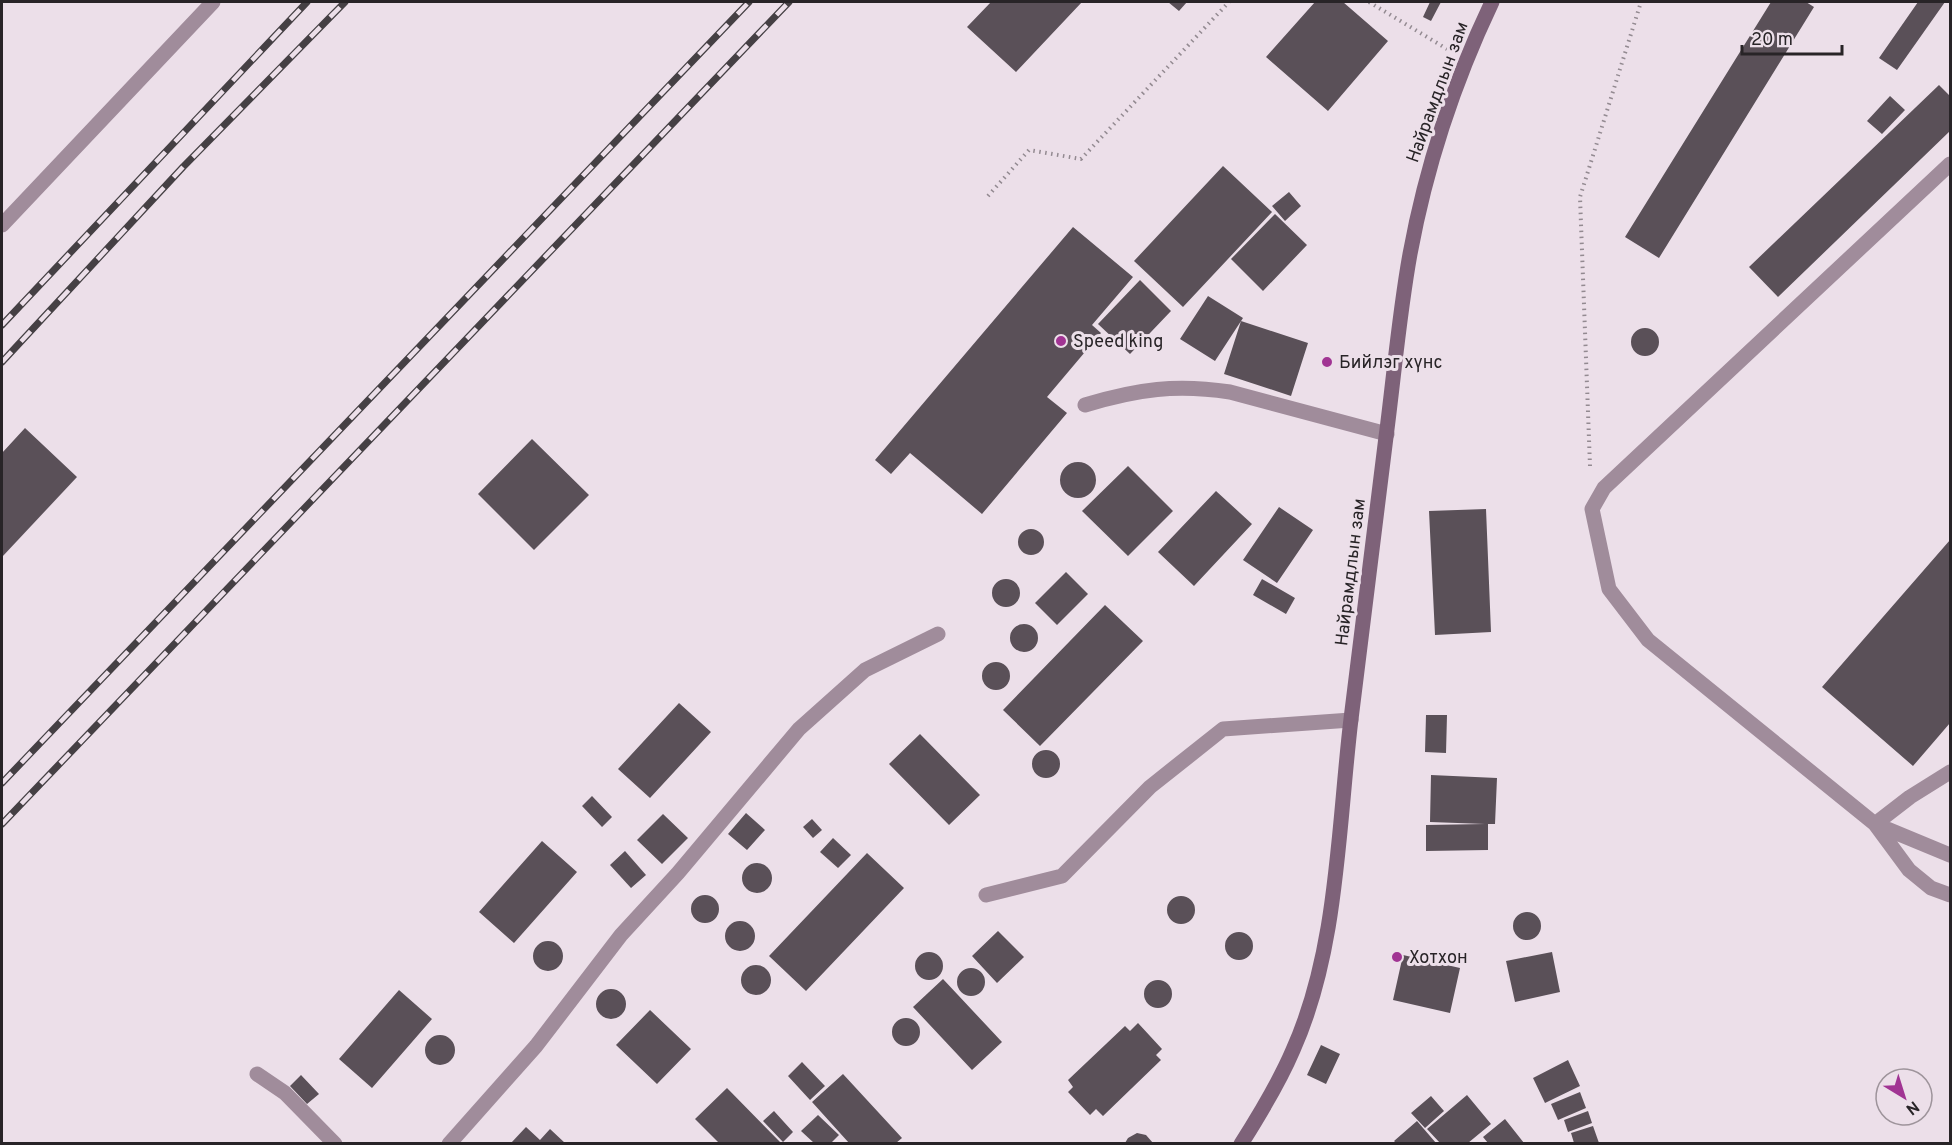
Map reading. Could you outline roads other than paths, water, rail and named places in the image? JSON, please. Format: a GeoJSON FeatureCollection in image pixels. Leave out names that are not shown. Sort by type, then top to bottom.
{"type":"FeatureCollection","features":[{"type":"Feature","properties":{"kind":"main road","name":"Найрамдлын зам"},"geometry":{"type":"LineString","coordinates":[[1241,1143],[1277,1083],[1294,1049],[1309,1008],[1320,964],[1330,907],[1350,720],[1403,298],[1416,225],[1428,171],[1465,60],[1492,2]]}},
{"type":"Feature","properties":{"kind":"street"},"geometry":{"type":"LineString","coordinates":[[2,225],[213,2]]}},
{"type":"Feature","properties":{"kind":"street"},"geometry":{"type":"LineString","coordinates":[[1950,164],[1611,481],[1604,488],[1592,509],[1609,589],[1648,640],[1875,824],[1909,870],[1931,888],[1950,895]]}},
{"type":"Feature","properties":{"kind":"street"},"geometry":{"type":"LineString","coordinates":[[1085,405],[1155,388],[1204,388],[1230,392],[1387,434]]}},
{"type":"Feature","properties":{"kind":"street"},"geometry":{"type":"LineString","coordinates":[[449,1143],[536,1046],[621,935],[678,873],[799,729],[865,670],[938,634]]}},
{"type":"Feature","properties":{"kind":"street"},"geometry":{"type":"LineString","coordinates":[[986,895],[1062,876],[1150,787],[1223,729],[1350,720]]}},
{"type":"Feature","properties":{"kind":"street"},"geometry":{"type":"LineString","coordinates":[[1875,824],[1910,797],[1950,772]]}},
{"type":"Feature","properties":{"kind":"street"},"geometry":{"type":"LineString","coordinates":[[1875,824],[1950,855]]}},
{"type":"Feature","properties":{"kind":"street"},"geometry":{"type":"LineString","coordinates":[[257,1074],[285,1093],[335,1143]]}},
{"type":"Feature","properties":{"kind":"railway"},"geometry":{"type":"LineString","coordinates":[[2,325],[307,2]]}},
{"type":"Feature","properties":{"kind":"railway"},"geometry":{"type":"LineString","coordinates":[[2,362],[183,167],[345,2]]}},
{"type":"Feature","properties":{"kind":"railway"},"geometry":{"type":"LineString","coordinates":[[2,783],[749,2]]}},
{"type":"Feature","properties":{"kind":"railway"},"geometry":{"type":"LineString","coordinates":[[2,824],[789,2]]}},
{"type":"Feature","properties":{"kind":"place","name":"Speed king"},"geometry":{"type":"Point","coordinates":[1061,341]}},
{"type":"Feature","properties":{"kind":"place","name":"Бийлэг хүнс"},"geometry":{"type":"Point","coordinates":[1327,362]}},
{"type":"Feature","properties":{"kind":"place","name":"Хотхон"},"geometry":{"type":"Point","coordinates":[1397,957]}}]}
